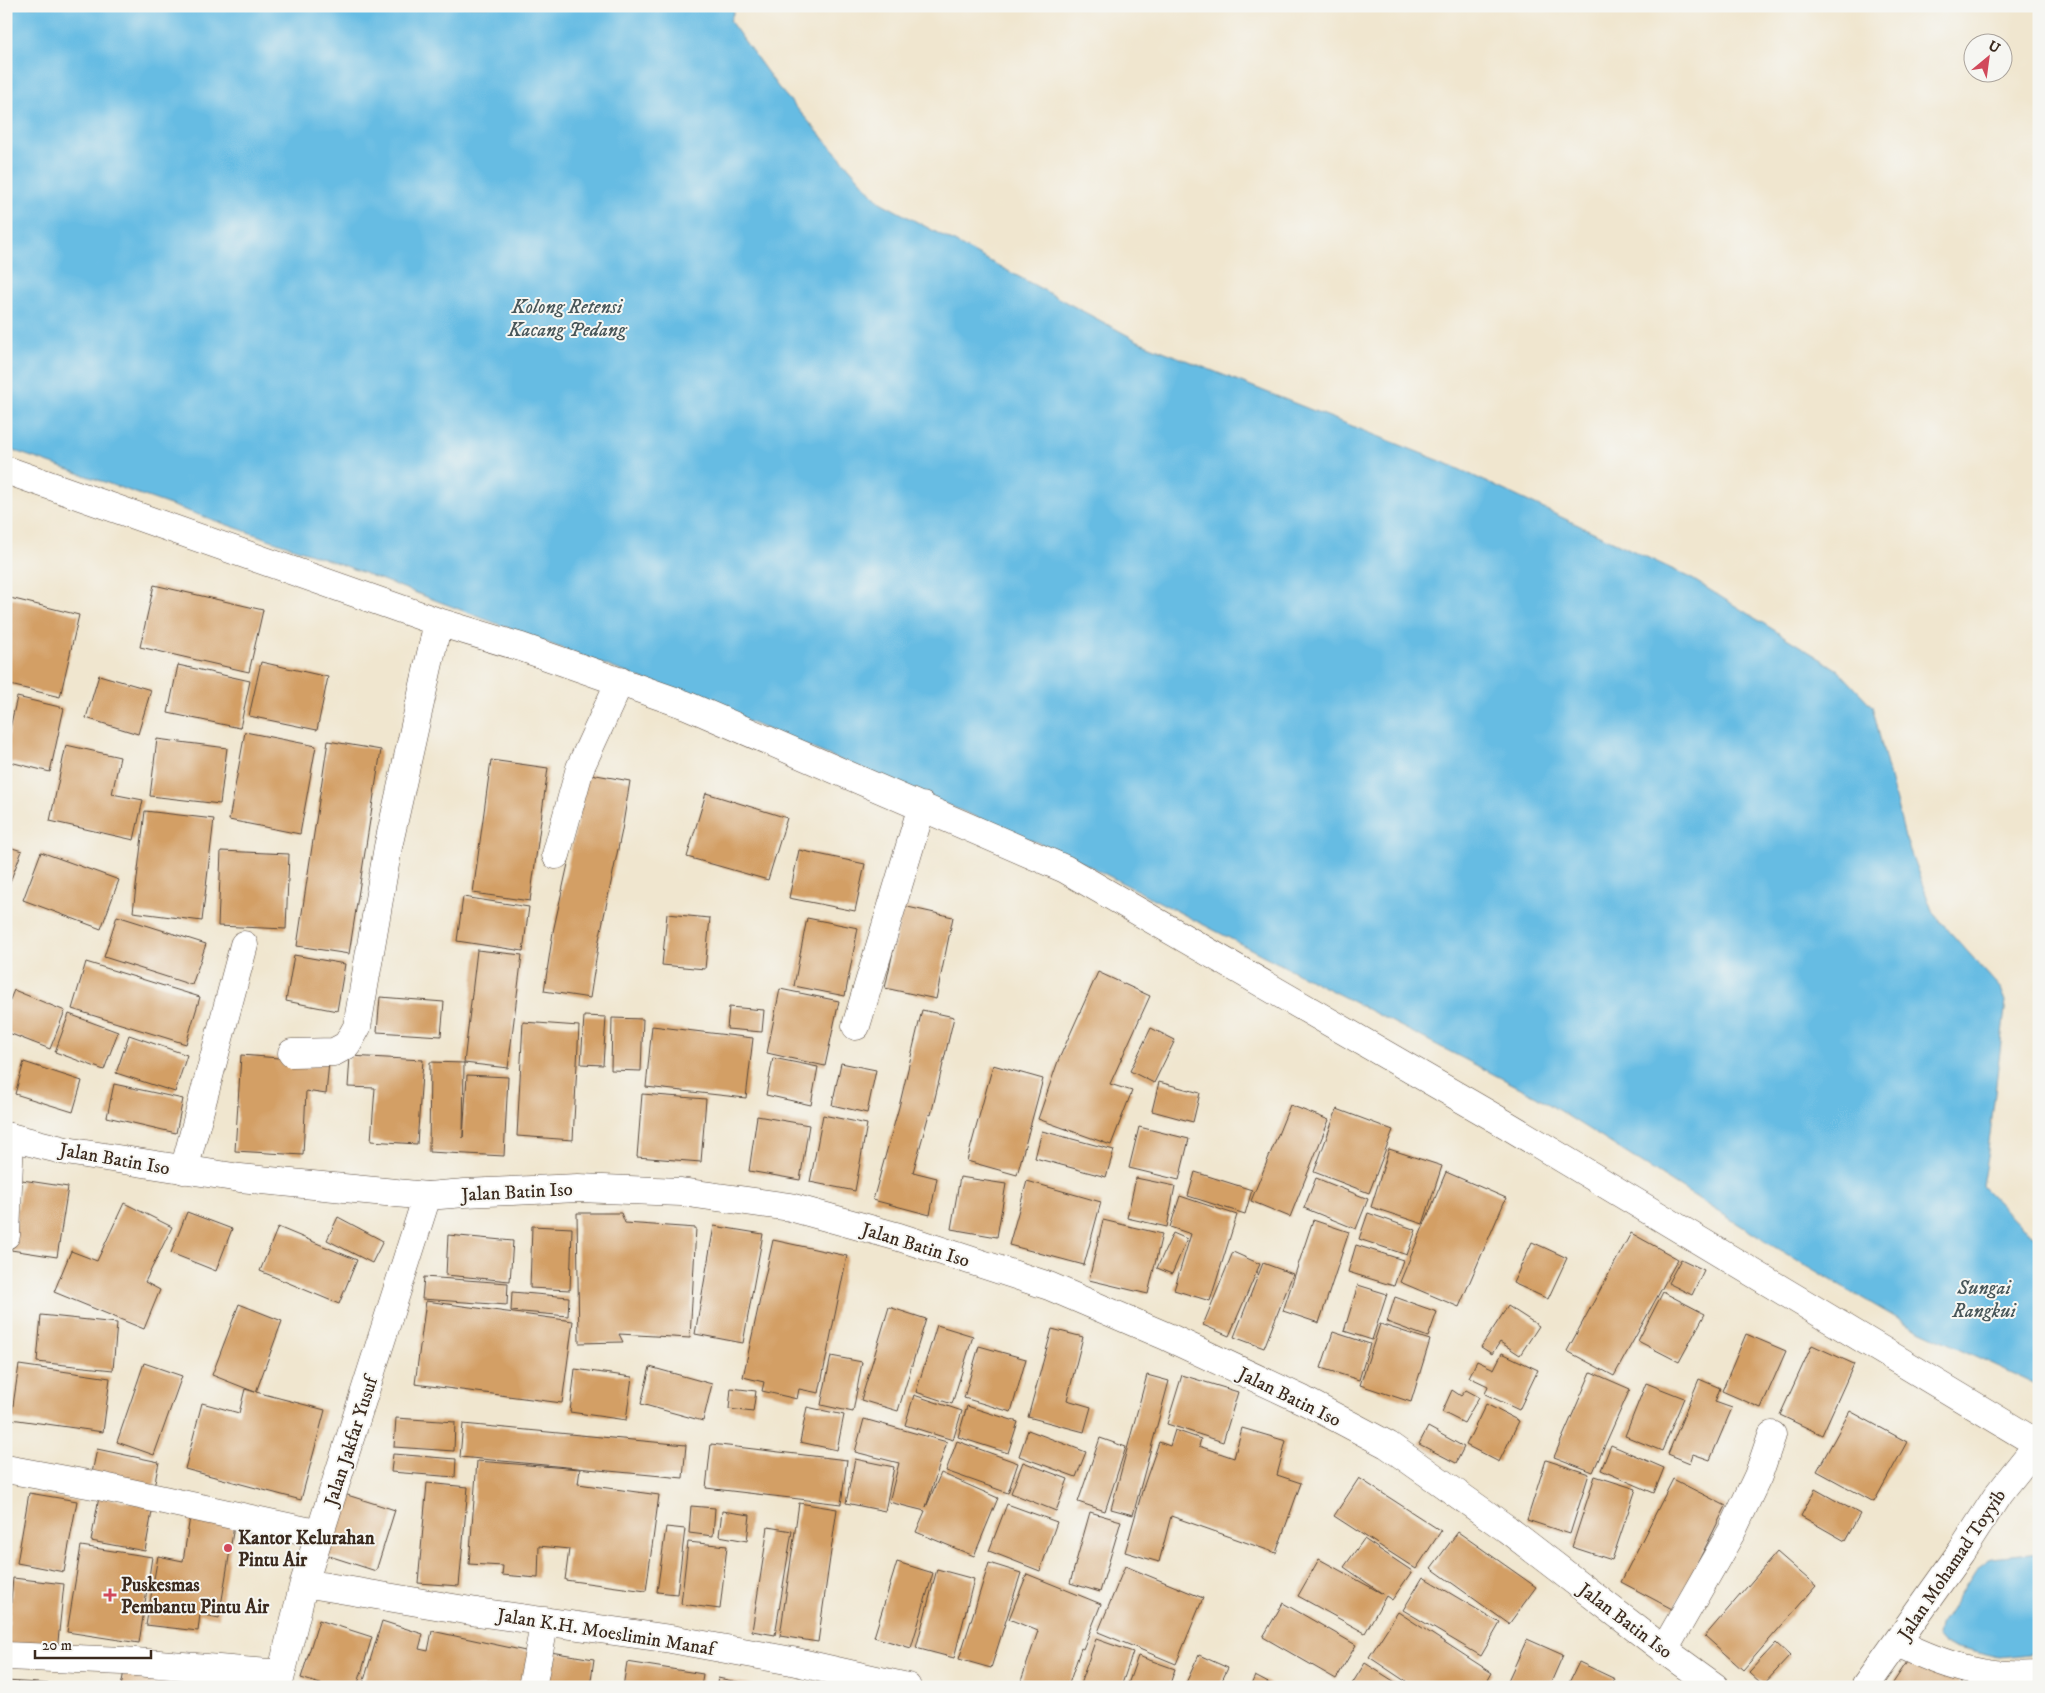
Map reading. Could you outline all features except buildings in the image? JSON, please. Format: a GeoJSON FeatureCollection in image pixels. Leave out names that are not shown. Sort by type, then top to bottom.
{"type":"FeatureCollection","features":[{"type":"Feature","properties":{"kind":"street"},"geometry":{"type":"LineString","coordinates":[[6,470],[438,622],[620,681],[686,706],[1065,869],[1507,1125],[2038,1444]]}},
{"type":"Feature","properties":{"kind":"street"},"geometry":{"type":"LineString","coordinates":[[292,1053],[334,1052],[347,1045],[357,1027],[388,847],[438,622]]}},
{"type":"Feature","properties":{"kind":"street"},"geometry":{"type":"LineString","coordinates":[[556,855],[580,768],[620,681]]}},
{"type":"Feature","properties":{"kind":"street"},"geometry":{"type":"LineString","coordinates":[[856,1026],[922,806]]}},
{"type":"Feature","properties":{"kind":"street"},"geometry":{"type":"LineString","coordinates":[[184,1170],[244,945]]}},
{"type":"Feature","properties":{"kind":"street"},"geometry":{"type":"LineString","coordinates":[[6,1235],[8,1136]]}},
{"type":"Feature","properties":{"kind":"street","name":"Jalan Batin Iso"},"geometry":{"type":"LineString","coordinates":[[8,1136],[66,1151],[184,1170],[240,1178],[427,1196],[466,1192],[578,1188],[681,1192],[790,1207],[898,1237],[1049,1286],[1168,1337],[1303,1400],[1388,1445],[1507,1529],[1715,1687]]}},
{"type":"Feature","properties":{"kind":"street","name":"Jalan Jakfar Yusuf"},"geometry":{"type":"LineString","coordinates":[[279,1681],[304,1583],[427,1196]]}},
{"type":"Feature","properties":{"kind":"street"},"geometry":{"type":"LineString","coordinates":[[1664,1650],[1732,1531],[1758,1476],[1772,1435]]}},
{"type":"Feature","properties":{"kind":"street","name":"Jalan Mohamad Toyyib"},"geometry":{"type":"LineString","coordinates":[[1865,1687],[1961,1552],[1999,1493],[2038,1444]]}},
{"type":"Feature","properties":{"kind":"street"},"geometry":{"type":"LineString","coordinates":[[6,1469],[99,1486],[320,1534]]}},
{"type":"Feature","properties":{"kind":"street","name":"Jalan K.H. Moeslimin Manaf"},"geometry":{"type":"LineString","coordinates":[[304,1583],[477,1612],[680,1641],[792,1661],[907,1687]]}},
{"type":"Feature","properties":{"kind":"street"},"geometry":{"type":"LineString","coordinates":[[532,1687],[545,1621]]}},
{"type":"Feature","properties":{"kind":"street"},"geometry":{"type":"LineString","coordinates":[[1898,1643],[1932,1660],[1971,1672],[2014,1676],[2039,1675]]}},
{"type":"Feature","properties":{"kind":"street"},"geometry":{"type":"LineString","coordinates":[[6,1656],[123,1662],[279,1681]]}},
{"type":"Feature","properties":{"kind":"water","name":"Kolong Retensi Kacang Pedang"},"geometry":{"type":"Polygon","coordinates":[[[6,6],[736,6],[730,21],[778,87],[880,202],[1140,342],[1448,464],[1689,577],[1838,670],[1872,706],[1905,837],[1933,913],[2001,989],[2006,1001],[1982,1186],[2022,1227],[2039,1239],[2039,1386],[1905,1323],[1773,1246],[1536,1096],[1074,858],[692,698],[343,565],[6,448],[6,6]]]}},
{"type":"Feature","properties":{"kind":"water"},"geometry":{"type":"Polygon","coordinates":[[[2039,1553],[2039,1653],[1999,1657],[1944,1644],[1938,1637],[1940,1626],[1976,1570],[1992,1558],[2039,1553]]]}},
{"type":"Feature","properties":{"kind":"place","name":"Kantor Kelurahan Pintu Air"},"geometry":{"type":"Point","coordinates":[228,1548]}},
{"type":"Feature","properties":{"kind":"place","name":"Puskesmas Pembantu Pintu Air"},"geometry":{"type":"Point","coordinates":[110,1595]}},
{"type":"Feature","properties":{"kind":"water label","name":"Sungai Rangkui"},"geometry":{"type":"Point","coordinates":[1984,1298]}}]}
